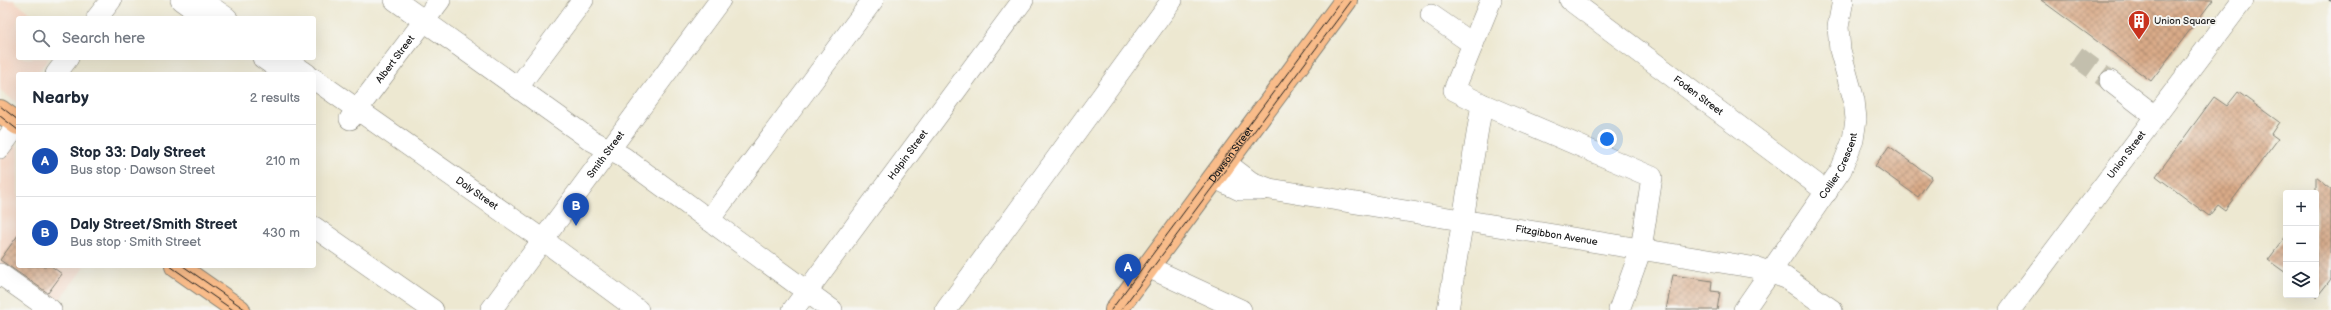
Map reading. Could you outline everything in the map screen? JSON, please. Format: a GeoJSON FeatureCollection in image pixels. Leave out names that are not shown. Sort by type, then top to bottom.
{"type":"FeatureCollection","features":[{"type":"Feature","properties":{"kind":"main road","name":"Dawson Street"},"geometry":{"type":"LineString","coordinates":[[1116,310],[1346,0]]}},
{"type":"Feature","properties":{"kind":"main road"},"geometry":{"type":"LineString","coordinates":[[0,111],[16,123]]}},
{"type":"Feature","properties":{"kind":"main road"},"geometry":{"type":"LineString","coordinates":[[179,268],[239,310]]}},
{"type":"Feature","properties":{"kind":"street"},"geometry":{"type":"LineString","coordinates":[[99,16],[111,0]]}},
{"type":"Feature","properties":{"kind":"street"},"geometry":{"type":"LineString","coordinates":[[181,0],[203,16]]}},
{"type":"Feature","properties":{"kind":"street"},"geometry":{"type":"LineString","coordinates":[[201,0],[224,16]]}},
{"type":"Feature","properties":{"kind":"street"},"geometry":{"type":"LineString","coordinates":[[395,0],[591,140],[623,157],[832,310]]}},
{"type":"Feature","properties":{"kind":"street","name":"Albert Street"},"geometry":{"type":"LineString","coordinates":[[354,114],[440,0]]}},
{"type":"Feature","properties":{"kind":"street"},"geometry":{"type":"LineString","coordinates":[[518,87],[583,0]]}},
{"type":"Feature","properties":{"kind":"street","name":"Smith Street"},"geometry":{"type":"LineString","coordinates":[[491,310],[720,0]]}},
{"type":"Feature","properties":{"kind":"street"},"geometry":{"type":"LineString","coordinates":[[709,220],[873,0]]}},
{"type":"Feature","properties":{"kind":"street","name":"Halpin Street"},"geometry":{"type":"LineString","coordinates":[[793,310],[1022,0]]}},
{"type":"Feature","properties":{"kind":"street"},"geometry":{"type":"LineString","coordinates":[[946,310],[1172,0]]}},
{"type":"Feature","properties":{"kind":"street"},"geometry":{"type":"LineString","coordinates":[[1491,0],[1454,90],[1482,104],[1652,177],[1641,249],[1619,310]]}},
{"type":"Feature","properties":{"kind":"street","name":"Foden Street"},"geometry":{"type":"LineString","coordinates":[[1570,0],[1827,192]]}},
{"type":"Feature","properties":{"kind":"street","name":"Collier Crescent"},"geometry":{"type":"LineString","coordinates":[[1744,310],[1827,192],[1847,158],[1853,140],[1856,119],[1854,100],[1840,50],[1838,27],[1843,0]]}},
{"type":"Feature","properties":{"kind":"street","name":"Union Street"},"geometry":{"type":"LineString","coordinates":[[2010,310],[2243,0]]}},
{"type":"Feature","properties":{"kind":"street"},"geometry":{"type":"LineString","coordinates":[[1431,15],[1474,44]]}},
{"type":"Feature","properties":{"kind":"street"},"geometry":{"type":"LineString","coordinates":[[58,72],[66,60]]}},
{"type":"Feature","properties":{"kind":"street"},"geometry":{"type":"LineString","coordinates":[[266,60],[283,72]]}},
{"type":"Feature","properties":{"kind":"street"},"geometry":{"type":"LineString","coordinates":[[287,60],[304,72]]}},
{"type":"Feature","properties":{"kind":"street","name":"Daly Street"},"geometry":{"type":"LineString","coordinates":[[316,81],[354,114],[540,245],[638,310]]}},
{"type":"Feature","properties":{"kind":"street"},"geometry":{"type":"LineString","coordinates":[[2110,81],[2155,116]]}},
{"type":"Feature","properties":{"kind":"street","name":"Daly Street"},"geometry":{"type":"LineString","coordinates":[[316,95],[354,114]]}},
{"type":"Feature","properties":{"kind":"street"},"geometry":{"type":"LineString","coordinates":[[1448,310],[1482,104]]}},
{"type":"Feature","properties":{"kind":"street"},"geometry":{"type":"LineString","coordinates":[[0,148],[16,127]]}},
{"type":"Feature","properties":{"kind":"street","name":"Fitzgibbon Avenue"},"geometry":{"type":"LineString","coordinates":[[1220,170],[1270,189],[1771,271],[1786,278],[1832,310]]}},
{"type":"Feature","properties":{"kind":"street"},"geometry":{"type":"LineString","coordinates":[[316,227],[433,310]]}},
{"type":"Feature","properties":{"kind":"street","name":"Daly Street"},"geometry":{"type":"LineString","coordinates":[[540,245],[620,310]]}},
{"type":"Feature","properties":{"kind":"street"},"geometry":{"type":"LineString","coordinates":[[1148,267],[1241,310]]}},
{"type":"Feature","properties":{"kind":"street"},"geometry":{"type":"LineString","coordinates":[[0,274],[51,310]]}},
{"type":"Feature","properties":{"kind":"shaded area"},"geometry":{"type":"Polygon","coordinates":[[[0,0],[13,0],[34,16],[16,16],[16,60],[48,60],[38,72],[16,72],[16,102],[0,90],[0,0]]]}},
{"type":"Feature","properties":{"kind":"shaded area"},"geometry":{"type":"Polygon","coordinates":[[[0,134],[16,146],[16,268],[84,268],[55,306],[0,267],[0,134]]]}},
{"type":"Feature","properties":{"kind":"building","name":"Union Square"},"geometry":{"type":"Polygon","coordinates":[[[2041,0],[2213,0],[2151,81],[2041,0]]]}},
{"type":"Feature","properties":{"kind":"building"},"geometry":{"type":"Polygon","coordinates":[[[2238,92],[2279,122],[2271,134],[2278,139],[2225,210],[2218,205],[2209,216],[2156,176],[2214,97],[2227,106],[2238,92]]]}},
{"type":"Feature","properties":{"kind":"building"},"geometry":{"type":"Polygon","coordinates":[[[1889,146],[1932,177],[1918,197],[1875,166],[1889,146]]]}},
{"type":"Feature","properties":{"kind":"building"},"geometry":{"type":"Polygon","coordinates":[[[2316,177],[2331,189],[2331,279],[2319,294],[2319,190],[2316,190],[2316,177]]]}},
{"type":"Feature","properties":{"kind":"building"},"geometry":{"type":"Polygon","coordinates":[[[16,238],[16,268],[54,268],[62,274],[48,293],[0,260],[16,238]]]}},
{"type":"Feature","properties":{"kind":"building"},"geometry":{"type":"Polygon","coordinates":[[[2283,240],[2283,271],[2268,260],[2283,240]]]}},
{"type":"Feature","properties":{"kind":"building"},"geometry":{"type":"Polygon","coordinates":[[[1673,275],[1712,281],[1711,291],[1720,292],[1717,310],[1666,310],[1673,275]]]}},
{"type":"Feature","properties":{"kind":"tunnel"},"geometry":{"type":"LineString","coordinates":[[2076,56],[2110,81]]}},
{"type":"Feature","properties":{"kind":"tram line"},"geometry":{"type":"LineString","coordinates":[[1111,310],[1342,0]]}},
{"type":"Feature","properties":{"kind":"tram line"},"geometry":{"type":"LineString","coordinates":[[1121,310],[1352,0]]}},
{"type":"Feature","properties":{"kind":"tram line"},"geometry":{"type":"LineString","coordinates":[[0,106],[16,118]]}},
{"type":"Feature","properties":{"kind":"tram line"},"geometry":{"type":"LineString","coordinates":[[0,116],[16,128]]}},
{"type":"Feature","properties":{"kind":"tram line"},"geometry":{"type":"LineString","coordinates":[[173,268],[233,310]]}},
{"type":"Feature","properties":{"kind":"tram line"},"geometry":{"type":"LineString","coordinates":[[186,268],[246,310]]}},
{"type":"Feature","properties":{"kind":"place","name":"Union Square"},"geometry":{"type":"Point","coordinates":[2139,40]}},
{"type":"Feature","properties":{"kind":"place","name":"Daly Street/Smith Street"},"geometry":{"type":"Point","coordinates":[576,226]}},
{"type":"Feature","properties":{"kind":"place","name":"Stop 33: Daly Street"},"geometry":{"type":"Point","coordinates":[1128,287]}}]}
